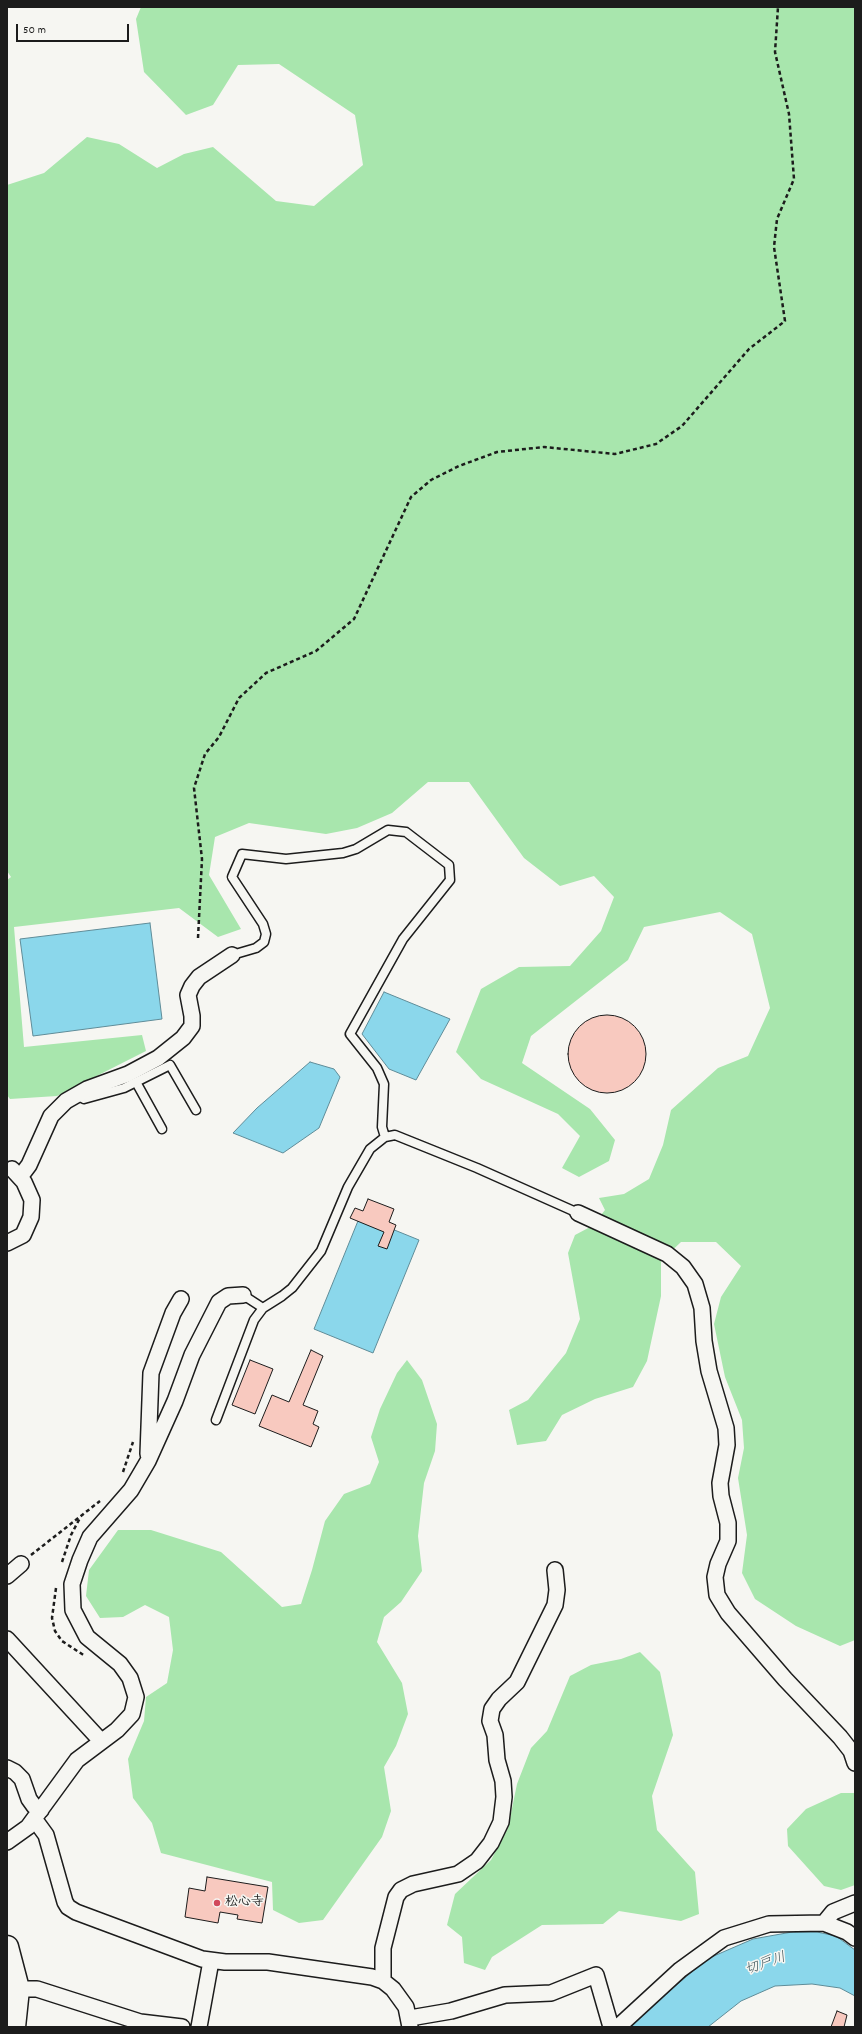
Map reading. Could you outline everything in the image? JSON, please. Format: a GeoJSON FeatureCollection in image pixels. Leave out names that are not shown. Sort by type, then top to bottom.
{"type":"FeatureCollection","features":[{"type":"Feature","properties":{"kind":"street"},"geometry":{"type":"LineString","coordinates":[[7,1243],[23,1234],[31,1217],[32,1200],[13,1170],[29,1165],[51,1116],[66,1101],[87,1089],[128,1074],[158,1058],[183,1038],[192,1026],[192,1016],[188,995],[192,986],[199,977],[232,955]]}},
{"type":"Feature","properties":{"kind":"street"},"geometry":{"type":"LineString","coordinates":[[578,1213],[666,1254],[683,1267],[695,1284],[702,1308],[704,1342],[709,1371],[726,1428],[727,1445],[720,1482],[721,1496],[728,1523],[728,1541],[718,1564],[715,1577],[717,1595],[728,1613],[785,1679],[840,1737],[851,1752],[855,1763]]}},
{"type":"Feature","properties":{"kind":"street"},"geometry":{"type":"LineString","coordinates":[[7,1842],[17,1836],[37,1815],[77,1760],[117,1730],[132,1714],[136,1697],[130,1678],[120,1664],[87,1637],[73,1610],[72,1584],[90,1537],[127,1495],[148,1461],[175,1401],[192,1355],[219,1302],[228,1296],[243,1295]]}},
{"type":"Feature","properties":{"kind":"street"},"geometry":{"type":"LineString","coordinates":[[148,1461],[151,1373],[173,1313],[181,1299]]}},
{"type":"Feature","properties":{"kind":"street"},"geometry":{"type":"LineString","coordinates":[[7,1576],[21,1564]]}},
{"type":"Feature","properties":{"kind":"street"},"geometry":{"type":"LineString","coordinates":[[383,1981],[383,1948],[396,1897],[401,1890],[413,1884],[458,1874],[477,1861],[491,1843],[501,1822],[504,1797],[503,1781],[497,1760],[495,1735],[490,1721],[492,1709],[498,1699],[517,1682],[555,1605],[557,1590],[554,1570]]}},
{"type":"Feature","properties":{"kind":"street"},"geometry":{"type":"LineString","coordinates":[[7,1639],[101,1741]]}},
{"type":"Feature","properties":{"kind":"street"},"geometry":{"type":"LineString","coordinates":[[7,1768],[16,1772],[22,1779],[29,1799],[34,1806],[38,1824],[46,1836],[68,1907],[76,1912],[211,1961],[268,1962],[319,1968],[372,1977],[383,1981],[394,1989],[406,2007],[410,2023],[505,1995],[551,1993],[596,1975],[610,2027]]}},
{"type":"Feature","properties":{"kind":"street"},"geometry":{"type":"LineString","coordinates":[[824,1923],[833,1912],[855,1903]]}},
{"type":"Feature","properties":{"kind":"street"},"geometry":{"type":"LineString","coordinates":[[618,2027],[680,1970],[724,1938],[769,1924],[824,1923],[847,1932],[855,1938]]}},
{"type":"Feature","properties":{"kind":"street"},"geometry":{"type":"LineString","coordinates":[[7,1947],[18,1989],[14,2027]]}},
{"type":"Feature","properties":{"kind":"street"},"geometry":{"type":"LineString","coordinates":[[198,2027],[211,1961]]}},
{"type":"Feature","properties":{"kind":"street"},"geometry":{"type":"LineString","coordinates":[[18,1989],[37,1989],[140,2022],[182,2027]]}},
{"type":"Feature","properties":{"kind":"lane"},"geometry":{"type":"LineString","coordinates":[[232,955],[256,948],[264,942],[266,934],[263,924],[232,877],[242,854],[286,859],[344,853],[356,849],[388,830],[406,832],[449,865],[450,880],[403,939],[350,1034],[377,1068],[384,1084],[382,1126],[385,1137]]}},
{"type":"Feature","properties":{"kind":"lane"},"geometry":{"type":"LineString","coordinates":[[77,1095],[84,1099],[124,1088],[170,1065],[196,1110]]}},
{"type":"Feature","properties":{"kind":"lane"},"geometry":{"type":"LineString","coordinates":[[136,1082],[162,1129]]}},
{"type":"Feature","properties":{"kind":"lane"},"geometry":{"type":"LineString","coordinates":[[216,1420],[254,1320],[263,1308],[292,1288],[321,1251],[348,1188],[370,1149],[385,1137],[395,1135],[477,1168],[578,1213]]}},
{"type":"Feature","properties":{"kind":"lane"},"geometry":{"type":"LineString","coordinates":[[243,1295],[263,1308]]}},
{"type":"Feature","properties":{"kind":"path"},"geometry":{"type":"LineString","coordinates":[[198,938],[202,859],[194,788],[205,754],[219,736],[239,698],[266,673],[316,651],[354,619],[411,497],[431,480],[459,466],[497,452],[544,447],[614,454],[656,444],[682,426],[749,349],[785,321],[774,248],[777,219],[794,178],[789,114],[775,52],[778,7]]}},
{"type":"Feature","properties":{"kind":"path"},"geometry":{"type":"LineString","coordinates":[[122,1474],[133,1441]]}},
{"type":"Feature","properties":{"kind":"path"},"geometry":{"type":"LineString","coordinates":[[21,1564],[44,1543],[105,1498]]}},
{"type":"Feature","properties":{"kind":"green space"},"geometry":{"type":"Polygon","coordinates":[[[141,7],[855,7],[855,1640],[840,1646],[796,1626],[755,1599],[742,1573],[747,1535],[738,1478],[744,1448],[742,1420],[725,1377],[714,1324],[721,1297],[741,1266],[716,1242],[681,1242],[661,1261],[661,1296],[647,1361],[633,1387],[595,1399],[562,1415],[546,1441],[517,1445],[509,1410],[528,1400],[566,1353],[580,1319],[568,1253],[575,1235],[592,1226],[605,1210],[599,1198],[624,1194],[649,1179],[663,1145],[671,1110],[718,1068],[748,1056],[770,1008],[752,934],[720,912],[644,927],[628,960],[531,1036],[522,1063],[590,1109],[615,1140],[609,1161],[579,1177],[562,1168],[580,1136],[558,1114],[481,1079],[456,1052],[481,989],[519,967],[570,966],[601,931],[614,897],[594,876],[560,886],[524,858],[469,782],[428,782],[392,813],[357,828],[326,834],[249,823],[215,837],[209,875],[241,929],[218,937],[179,908],[14,927],[24,1047],[142,1035],[146,1051],[57,1096],[10,1099],[7,1095],[7,880],[11,877],[7,871],[7,185],[44,173],[87,137],[119,144],[157,168],[184,154],[213,147],[276,201],[314,206],[363,165],[355,115],[279,64],[238,65],[213,105],[186,115],[144,72],[136,19],[141,7]]]}},
{"type":"Feature","properties":{"kind":"green space"},"geometry":{"type":"Polygon","coordinates":[[[407,1360],[422,1380],[437,1424],[435,1451],[424,1483],[418,1536],[422,1571],[401,1602],[384,1617],[377,1642],[402,1683],[408,1714],[396,1746],[384,1767],[391,1811],[382,1837],[323,1920],[299,1923],[273,1910],[272,1882],[161,1853],[152,1823],[133,1798],[128,1759],[144,1721],[146,1697],[167,1683],[173,1650],[169,1617],[145,1605],[123,1617],[100,1618],[86,1596],[89,1570],[118,1530],[151,1530],[221,1552],[282,1607],[301,1604],[325,1521],[344,1494],[370,1484],[379,1462],[371,1437],[380,1409],[397,1373],[407,1360]]]}},
{"type":"Feature","properties":{"kind":"green space"},"geometry":{"type":"Polygon","coordinates":[[[640,1652],[660,1672],[673,1735],[652,1796],[657,1830],[695,1872],[699,1914],[681,1921],[619,1911],[603,1924],[542,1925],[492,1957],[485,1970],[464,1963],[462,1937],[447,1925],[455,1894],[491,1860],[508,1828],[517,1784],[531,1748],[547,1731],[570,1676],[591,1665],[621,1659],[640,1652]]]}},
{"type":"Feature","properties":{"kind":"green space"},"geometry":{"type":"Polygon","coordinates":[[[841,1793],[855,1793],[855,1885],[841,1890],[824,1886],[788,1846],[787,1829],[806,1809],[841,1793]]]}},
{"type":"Feature","properties":{"kind":"water"},"geometry":{"type":"Polygon","coordinates":[[[150,923],[162,1019],[33,1036],[20,939],[150,923]]]}},
{"type":"Feature","properties":{"kind":"water"},"geometry":{"type":"Polygon","coordinates":[[[384,992],[450,1019],[416,1080],[389,1069],[362,1034],[384,992]]]}},
{"type":"Feature","properties":{"kind":"water"},"geometry":{"type":"Polygon","coordinates":[[[310,1062],[334,1069],[340,1077],[319,1128],[283,1153],[233,1133],[257,1108],[310,1062]]]}},
{"type":"Feature","properties":{"kind":"water"},"geometry":{"type":"Polygon","coordinates":[[[360,1216],[419,1240],[373,1353],[314,1329],[360,1216]]]}},
{"type":"Feature","properties":{"kind":"water","name":"切戸川"},"geometry":{"type":"Polygon","coordinates":[[[792,1932],[817,1932],[836,1936],[855,1950],[855,1996],[840,1988],[812,1984],[775,1986],[741,2001],[708,2027],[627,2027],[707,1959],[753,1939],[792,1932]]]}},
{"type":"Feature","properties":{"kind":"building"},"geometry":{"type":"Polygon","coordinates":[[[599,1015],[615,1015],[629,1021],[640,1032],[646,1046],[646,1062],[640,1076],[629,1087],[615,1093],[599,1093],[585,1087],[574,1076],[568,1062],[568,1046],[574,1032],[585,1021],[599,1015]]]}},
{"type":"Feature","properties":{"kind":"building"},"geometry":{"type":"Polygon","coordinates":[[[368,1199],[394,1209],[389,1222],[396,1225],[387,1249],[378,1246],[384,1232],[350,1218],[355,1208],[363,1211],[368,1199]]]}},
{"type":"Feature","properties":{"kind":"building"},"geometry":{"type":"Polygon","coordinates":[[[311,1350],[323,1356],[303,1405],[318,1411],[313,1424],[319,1427],[311,1447],[259,1426],[272,1395],[289,1402],[311,1350]]]}},
{"type":"Feature","properties":{"kind":"building"},"geometry":{"type":"Polygon","coordinates":[[[250,1360],[273,1369],[255,1414],[232,1405],[250,1360]]]}},
{"type":"Feature","properties":{"kind":"building"},"geometry":{"type":"Polygon","coordinates":[[[207,1877],[268,1887],[262,1923],[237,1919],[238,1915],[220,1912],[218,1923],[185,1917],[189,1888],[205,1891],[207,1877]]]}},
{"type":"Feature","properties":{"kind":"building"},"geometry":{"type":"Polygon","coordinates":[[[837,2011],[847,2015],[844,2027],[831,2027],[837,2011]]]}},
{"type":"Feature","properties":{"kind":"place","name":"松心寺"},"geometry":{"type":"Point","coordinates":[217,1903]}}]}
